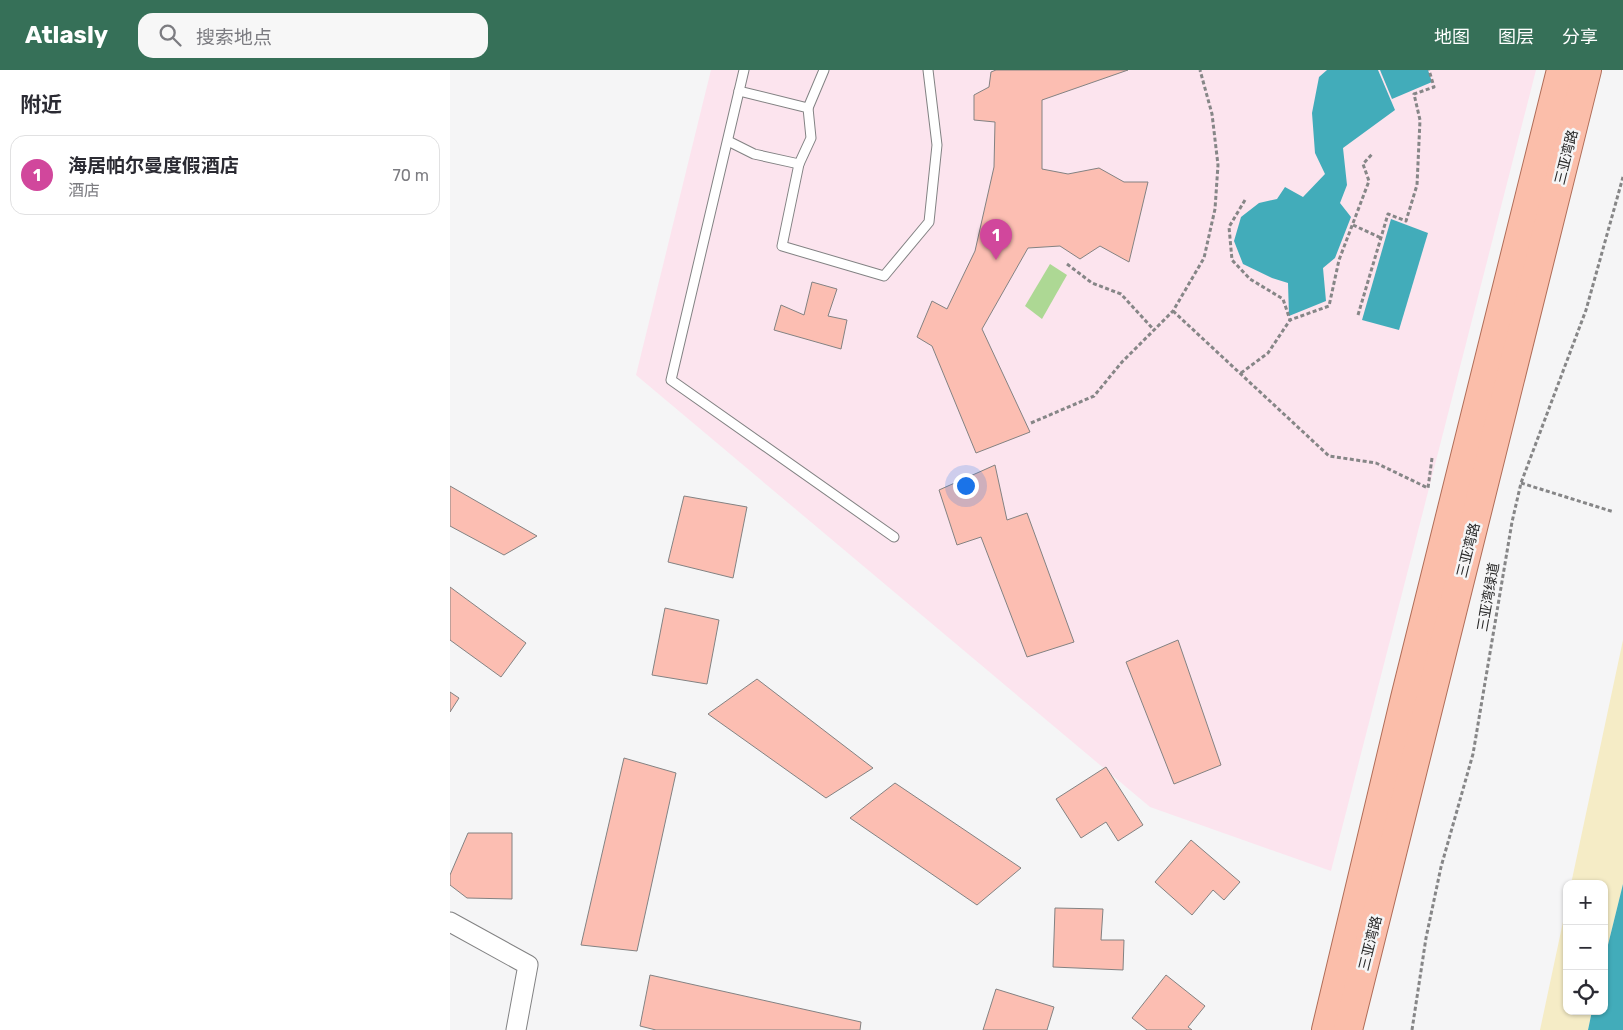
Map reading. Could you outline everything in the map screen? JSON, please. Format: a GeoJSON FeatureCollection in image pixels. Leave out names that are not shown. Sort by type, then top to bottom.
{"type":"FeatureCollection","features":[{"type":"Feature","properties":{"kind":"main road","name":"三亚湾路"},"geometry":{"type":"LineString","coordinates":[[1326,1030],[1414,660],[1561,70]]}},
{"type":"Feature","properties":{"kind":"main road","name":"三亚湾路"},"geometry":{"type":"LineString","coordinates":[[1348,1030],[1587,70]]}},
{"type":"Feature","properties":{"kind":"street"},"geometry":{"type":"LineString","coordinates":[[450,922],[528,966],[516,1030]]}},
{"type":"Feature","properties":{"kind":"lane"},"geometry":{"type":"LineString","coordinates":[[744,70],[671,380],[894,538]]}},
{"type":"Feature","properties":{"kind":"lane"},"geometry":{"type":"LineString","coordinates":[[824,70],[808,108],[811,138],[799,164],[782,246],[884,276],[930,222],[937,145],[928,70]]}},
{"type":"Feature","properties":{"kind":"lane"},"geometry":{"type":"LineString","coordinates":[[740,91],[808,108]]}},
{"type":"Feature","properties":{"kind":"lane"},"geometry":{"type":"LineString","coordinates":[[728,141],[754,154],[799,164]]}},
{"type":"Feature","properties":{"kind":"path"},"geometry":{"type":"LineString","coordinates":[[1031,423],[1094,396],[1122,362],[1173,310],[1204,258],[1215,209],[1217,156],[1212,114],[1200,70]]}},
{"type":"Feature","properties":{"kind":"path"},"geometry":{"type":"LineString","coordinates":[[1358,315],[1388,214],[1406,221],[1417,186],[1420,120],[1414,94],[1434,87],[1429,70]]}},
{"type":"Feature","properties":{"kind":"path"},"geometry":{"type":"LineString","coordinates":[[1242,373],[1268,353],[1290,320],[1329,306],[1339,260],[1369,181],[1363,164],[1373,153]]}},
{"type":"Feature","properties":{"kind":"path","name":"三亚湾绿道"},"geometry":{"type":"LineString","coordinates":[[1412,1030],[1426,938],[1441,867],[1473,754],[1512,522],[1521,483],[1586,310],[1623,177]]}},
{"type":"Feature","properties":{"kind":"path"},"geometry":{"type":"LineString","coordinates":[[1245,200],[1229,227],[1232,260],[1250,279],[1283,299],[1290,320]]}},
{"type":"Feature","properties":{"kind":"path"},"geometry":{"type":"LineString","coordinates":[[1353,224],[1381,238]]}},
{"type":"Feature","properties":{"kind":"path"},"geometry":{"type":"LineString","coordinates":[[1067,264],[1092,283],[1121,294],[1154,330]]}},
{"type":"Feature","properties":{"kind":"path"},"geometry":{"type":"LineString","coordinates":[[1173,310],[1329,456],[1376,463],[1428,488],[1432,458]]}},
{"type":"Feature","properties":{"kind":"path"},"geometry":{"type":"LineString","coordinates":[[1521,483],[1614,512]]}},
{"type":"Feature","properties":{"kind":"shaded area"},"geometry":{"type":"Polygon","coordinates":[[[711,70],[1536,70],[1331,871],[1150,807],[636,375],[711,70]]]}},
{"type":"Feature","properties":{"kind":"green space"},"geometry":{"type":"Polygon","coordinates":[[[1050,264],[1067,275],[1042,319],[1025,306],[1050,264]]]}},
{"type":"Feature","properties":{"kind":"sand"},"geometry":{"type":"Polygon","coordinates":[[[1623,640],[1623,884],[1608,945],[1608,880],[1572,880],[1623,640]]]}},
{"type":"Feature","properties":{"kind":"sand"},"geometry":{"type":"Polygon","coordinates":[[[1563,922],[1563,1015],[1591,1015],[1588,1030],[1540,1030],[1563,922]]]}},
{"type":"Feature","properties":{"kind":"water"},"geometry":{"type":"Polygon","coordinates":[[[1327,70],[1378,70],[1395,110],[1343,148],[1347,185],[1340,203],[1351,217],[1335,258],[1323,268],[1326,301],[1289,316],[1288,283],[1272,278],[1243,264],[1234,241],[1241,217],[1259,203],[1277,199],[1285,187],[1303,197],[1325,174],[1315,153],[1312,113],[1319,77],[1327,70]]]}},
{"type":"Feature","properties":{"kind":"water"},"geometry":{"type":"Polygon","coordinates":[[[1380,70],[1428,70],[1432,82],[1392,99],[1380,70]]]}},
{"type":"Feature","properties":{"kind":"water"},"geometry":{"type":"Polygon","coordinates":[[[1391,219],[1428,233],[1399,330],[1362,320],[1391,219]]]}},
{"type":"Feature","properties":{"kind":"water"},"geometry":{"type":"Polygon","coordinates":[[[1623,884],[1623,1030],[1588,1030],[1591,1015],[1608,1015],[1608,945],[1623,884]]]}},
{"type":"Feature","properties":{"kind":"building"},"geometry":{"type":"Polygon","coordinates":[[[996,70],[1128,70],[1042,100],[1042,169],[1068,174],[1099,168],[1124,182],[1148,182],[1129,262],[1100,246],[1080,259],[1060,246],[1028,248],[982,329],[1030,432],[976,453],[932,346],[917,337],[932,301],[947,309],[975,251],[994,167],[995,122],[974,120],[974,95],[989,87],[991,72],[996,70]]]}},
{"type":"Feature","properties":{"kind":"building"},"geometry":{"type":"Polygon","coordinates":[[[812,282],[837,289],[828,316],[847,320],[841,349],[774,330],[781,305],[804,315],[812,282]]]}},
{"type":"Feature","properties":{"kind":"building"},"geometry":{"type":"Polygon","coordinates":[[[995,465],[1007,520],[1027,513],[1074,642],[1027,657],[981,537],[957,545],[939,490],[995,465]]]}},
{"type":"Feature","properties":{"kind":"building"},"geometry":{"type":"Polygon","coordinates":[[[450,486],[537,536],[504,555],[450,526],[450,486]]]}},
{"type":"Feature","properties":{"kind":"building"},"geometry":{"type":"Polygon","coordinates":[[[684,496],[747,507],[733,578],[668,562],[684,496]]]}},
{"type":"Feature","properties":{"kind":"building"},"geometry":{"type":"Polygon","coordinates":[[[450,587],[526,643],[501,677],[450,640],[450,587]]]}},
{"type":"Feature","properties":{"kind":"building"},"geometry":{"type":"Polygon","coordinates":[[[665,608],[719,620],[707,684],[652,675],[665,608]]]}},
{"type":"Feature","properties":{"kind":"building"},"geometry":{"type":"Polygon","coordinates":[[[1178,640],[1221,765],[1174,784],[1126,662],[1178,640]]]}},
{"type":"Feature","properties":{"kind":"building"},"geometry":{"type":"Polygon","coordinates":[[[757,679],[873,768],[826,798],[708,714],[757,679]]]}},
{"type":"Feature","properties":{"kind":"building"},"geometry":{"type":"Polygon","coordinates":[[[450,692],[459,698],[450,712],[450,692]]]}},
{"type":"Feature","properties":{"kind":"building"},"geometry":{"type":"Polygon","coordinates":[[[624,758],[676,773],[637,951],[581,945],[624,758]]]}},
{"type":"Feature","properties":{"kind":"building"},"geometry":{"type":"Polygon","coordinates":[[[1106,767],[1143,825],[1118,841],[1106,822],[1081,838],[1056,799],[1106,767]]]}},
{"type":"Feature","properties":{"kind":"building"},"geometry":{"type":"Polygon","coordinates":[[[895,783],[1021,868],[977,905],[850,818],[895,783]]]}},
{"type":"Feature","properties":{"kind":"building"},"geometry":{"type":"Polygon","coordinates":[[[468,833],[512,833],[512,899],[467,898],[450,885],[450,875],[468,833]]]}},
{"type":"Feature","properties":{"kind":"building"},"geometry":{"type":"Polygon","coordinates":[[[1191,840],[1240,882],[1224,900],[1213,890],[1192,915],[1155,882],[1191,840]]]}},
{"type":"Feature","properties":{"kind":"building"},"geometry":{"type":"Polygon","coordinates":[[[1055,908],[1103,909],[1101,940],[1124,940],[1123,970],[1053,967],[1055,908]]]}},
{"type":"Feature","properties":{"kind":"building"},"geometry":{"type":"Polygon","coordinates":[[[650,975],[861,1022],[860,1030],[656,1030],[640,1026],[650,975]]]}},
{"type":"Feature","properties":{"kind":"building"},"geometry":{"type":"Polygon","coordinates":[[[1166,975],[1205,1006],[1188,1027],[1192,1030],[1147,1030],[1132,1018],[1166,975]]]}},
{"type":"Feature","properties":{"kind":"building"},"geometry":{"type":"Polygon","coordinates":[[[996,989],[1054,1007],[1047,1030],[983,1030],[996,989]]]}},
{"type":"Feature","properties":{"kind":"place","name":"海居帕尔曼度假酒店"},"geometry":{"type":"Point","coordinates":[996,260]}}]}
